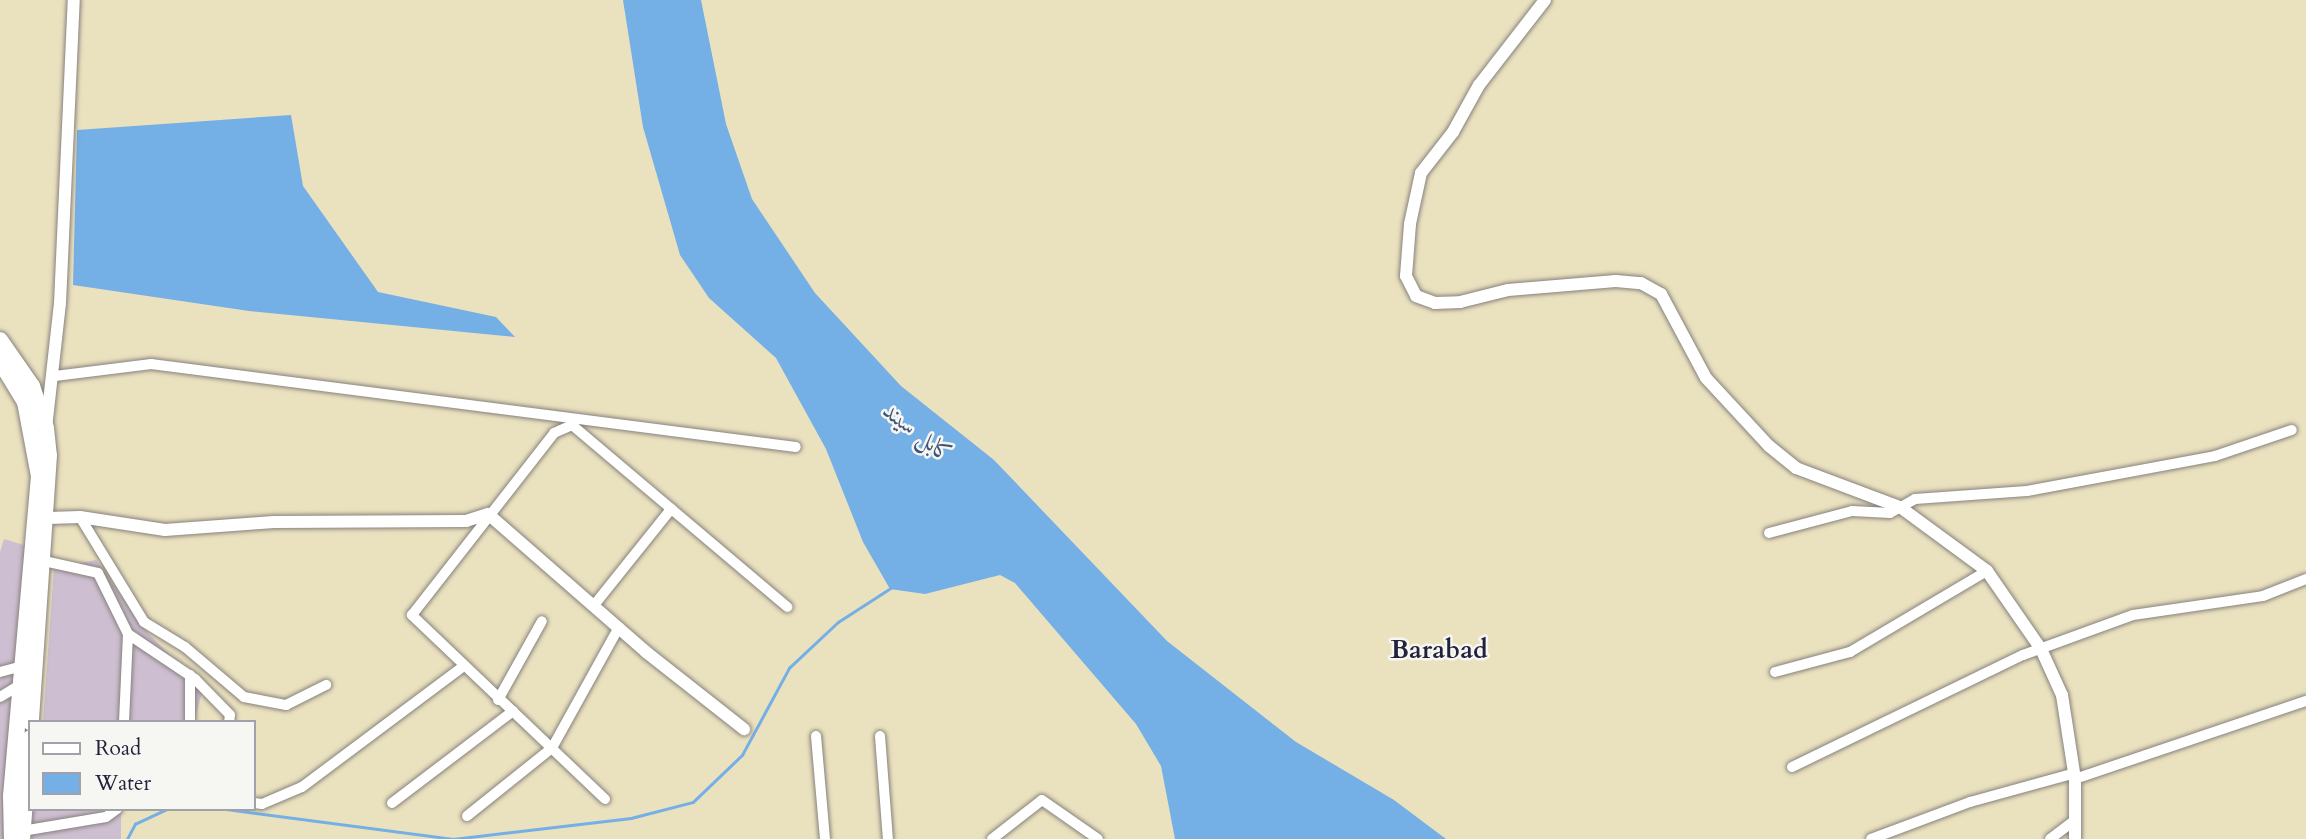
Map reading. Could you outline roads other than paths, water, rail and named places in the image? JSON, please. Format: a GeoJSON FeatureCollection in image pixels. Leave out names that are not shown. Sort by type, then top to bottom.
{"type":"FeatureCollection","features":[{"type":"Feature","properties":{"kind":"highway"},"geometry":{"type":"LineString","coordinates":[[0,340],[32,386],[46,428],[48,517],[32,668],[20,685],[15,827]]}},
{"type":"Feature","properties":{"kind":"highway"},"geometry":{"type":"LineString","coordinates":[[0,361],[25,402],[39,476],[31,720]]}},
{"type":"Feature","properties":{"kind":"highway"},"geometry":{"type":"LineString","coordinates":[[15,827],[28,750]]}},
{"type":"Feature","properties":{"kind":"street"},"geometry":{"type":"LineString","coordinates":[[46,428],[54,381],[74,0]]}},
{"type":"Feature","properties":{"kind":"street"},"geometry":{"type":"LineString","coordinates":[[1545,0],[1479,85],[1453,132],[1421,173],[1410,224],[1406,276],[1416,296],[1434,303],[1460,302],[1508,290],[1642,283],[1661,293],[1706,378],[1769,446],[1796,468],[1899,507],[1987,570],[2041,649],[2062,695],[2074,777],[2076,839]]}},
{"type":"Feature","properties":{"kind":"street"},"geometry":{"type":"LineString","coordinates":[[32,386],[151,364],[796,447]]}},
{"type":"Feature","properties":{"kind":"street"},"geometry":{"type":"LineString","coordinates":[[605,799],[513,710],[498,700],[412,615],[488,514],[554,433],[572,425],[787,607]]}},
{"type":"Feature","properties":{"kind":"street"},"geometry":{"type":"LineString","coordinates":[[1769,533],[1852,511],[1890,513],[1916,499],[2027,491],[2215,456],[2292,430]]}},
{"type":"Feature","properties":{"kind":"street"},"geometry":{"type":"LineString","coordinates":[[595,604],[671,509]]}},
{"type":"Feature","properties":{"kind":"street"},"geometry":{"type":"LineString","coordinates":[[48,517],[80,517],[165,530],[274,522],[466,521],[488,514]]}},
{"type":"Feature","properties":{"kind":"street"},"geometry":{"type":"LineString","coordinates":[[488,514],[619,627],[744,729]]}},
{"type":"Feature","properties":{"kind":"street"},"geometry":{"type":"LineString","coordinates":[[80,517],[144,622],[185,647],[244,698],[286,705],[326,685]]}},
{"type":"Feature","properties":{"kind":"street"},"geometry":{"type":"LineString","coordinates":[[44,561],[98,573],[128,634],[124,720]]}},
{"type":"Feature","properties":{"kind":"street"},"geometry":{"type":"LineString","coordinates":[[1774,672],[1850,652],[1987,570]]}},
{"type":"Feature","properties":{"kind":"street"},"geometry":{"type":"LineString","coordinates":[[1792,767],[2041,649],[2133,615],[2263,596],[2306,579]]}},
{"type":"Feature","properties":{"kind":"street"},"geometry":{"type":"LineString","coordinates":[[498,700],[542,621]]}},
{"type":"Feature","properties":{"kind":"street"},"geometry":{"type":"LineString","coordinates":[[467,816],[552,748],[619,627]]}},
{"type":"Feature","properties":{"kind":"street"},"geometry":{"type":"LineString","coordinates":[[128,634],[190,675],[230,715],[229,720]]}},
{"type":"Feature","properties":{"kind":"street"},"geometry":{"type":"LineString","coordinates":[[256,803],[262,804],[302,787],[464,666]]}},
{"type":"Feature","properties":{"kind":"street"},"geometry":{"type":"LineString","coordinates":[[0,672],[32,668]]}},
{"type":"Feature","properties":{"kind":"street"},"geometry":{"type":"LineString","coordinates":[[190,675],[190,720]]}},
{"type":"Feature","properties":{"kind":"street"},"geometry":{"type":"LineString","coordinates":[[0,697],[20,685]]}},
{"type":"Feature","properties":{"kind":"street"},"geometry":{"type":"LineString","coordinates":[[1871,839],[1970,802],[2074,777],[2306,701]]}},
{"type":"Feature","properties":{"kind":"street"},"geometry":{"type":"LineString","coordinates":[[392,803],[513,710]]}},
{"type":"Feature","properties":{"kind":"street"},"geometry":{"type":"LineString","coordinates":[[816,736],[825,839]]}},
{"type":"Feature","properties":{"kind":"street"},"geometry":{"type":"LineString","coordinates":[[880,736],[888,839]]}},
{"type":"Feature","properties":{"kind":"street"},"geometry":{"type":"LineString","coordinates":[[992,839],[1004,835],[1042,800],[1098,839]]}},
{"type":"Feature","properties":{"kind":"street"},"geometry":{"type":"LineString","coordinates":[[15,827],[106,817],[114,811]]}},
{"type":"Feature","properties":{"kind":"street"},"geometry":{"type":"LineString","coordinates":[[2050,839],[2074,821]]}},
{"type":"Feature","properties":{"kind":"water","name":"کابل سيند"},"geometry":{"type":"Polygon","coordinates":[[[623,0],[701,0],[726,124],[752,199],[815,293],[901,386],[994,460],[1167,641],[1296,742],[1394,800],[1446,839],[1175,839],[1161,766],[1136,724],[1015,583],[1000,575],[925,594],[890,589],[863,542],[826,449],[776,358],[709,298],[680,255],[643,127],[623,0]]]}},
{"type":"Feature","properties":{"kind":"water"},"geometry":{"type":"Polygon","coordinates":[[[291,115],[303,186],[378,292],[496,317],[515,337],[249,311],[73,285],[77,130],[291,115]]]}},
{"type":"Feature","properties":{"kind":"waterway"},"geometry":{"type":"LineString","coordinates":[[241,811],[453,839],[631,818],[693,802],[742,755],[789,668],[838,622],[892,587]]}},
{"type":"Feature","properties":{"kind":"waterway"},"geometry":{"type":"LineString","coordinates":[[127,839],[135,824],[163,811]]}},
{"type":"Feature","properties":{"kind":"district","name":"Barabad"},"geometry":{"type":"Point","coordinates":[1439,650]}}]}
